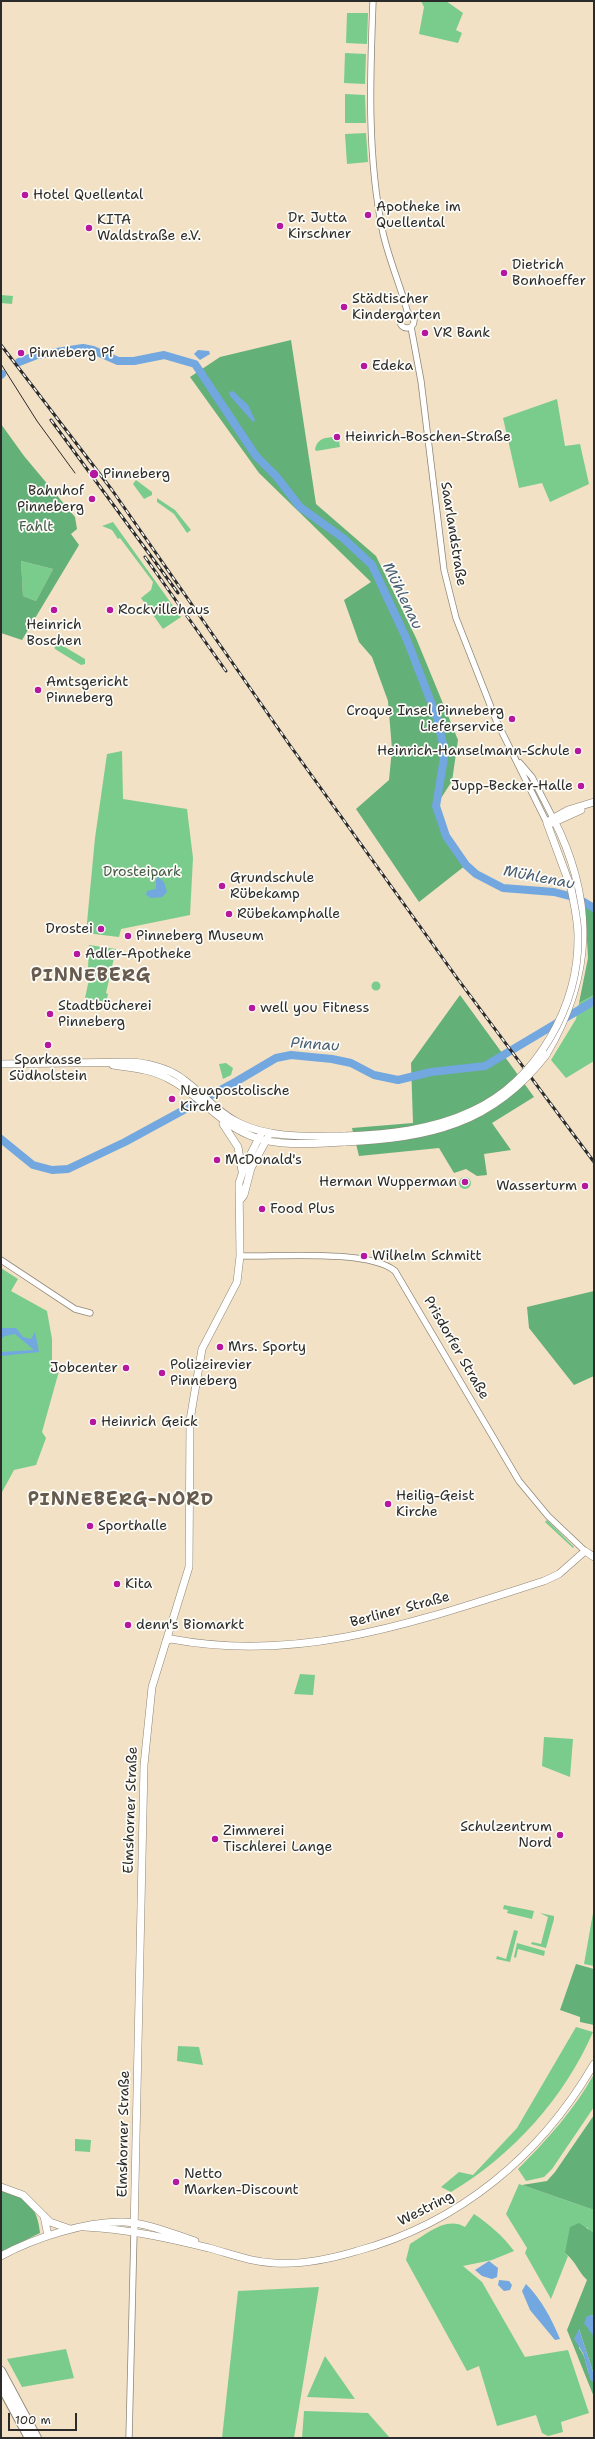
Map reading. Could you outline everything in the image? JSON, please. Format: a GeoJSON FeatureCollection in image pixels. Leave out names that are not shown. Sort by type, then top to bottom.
{"type":"FeatureCollection","features":[{"type":"Feature","properties":{"kind":"highway"},"geometry":{"type":"LineString","coordinates":[[1,2371],[37,2438]]}},
{"type":"Feature","properties":{"kind":"highway"},"geometry":{"type":"LineString","coordinates":[[1,2386],[29,2438]]}},
{"type":"Feature","properties":{"kind":"main road"},"geometry":{"type":"LineString","coordinates":[[574,887],[547,823],[593,802]]}},
{"type":"Feature","properties":{"kind":"main road"},"geometry":{"type":"LineString","coordinates":[[210,1106],[220,1119],[237,1130],[262,1140],[345,1139],[397,1133],[446,1122],[473,1111],[506,1090],[532,1065],[558,1023],[573,982],[578,936],[574,887],[554,820]]}},
{"type":"Feature","properties":{"kind":"main road"},"geometry":{"type":"LineString","coordinates":[[1,1064],[133,1062],[159,1067],[179,1076],[210,1106],[238,1123],[262,1132],[345,1139]]}},
{"type":"Feature","properties":{"kind":"main road"},"geometry":{"type":"LineString","coordinates":[[126,1067],[133,1062]]}},
{"type":"Feature","properties":{"kind":"main road"},"geometry":{"type":"LineString","coordinates":[[94,1063],[147,1070],[169,1079],[196,1094]]}},
{"type":"Feature","properties":{"kind":"main road"},"geometry":{"type":"LineString","coordinates":[[169,1079],[179,1076]]}},
{"type":"Feature","properties":{"kind":"main road","name":"Elmshorner Straße"},"geometry":{"type":"LineString","coordinates":[[134,2232],[144,1765],[151,1694],[189,1567],[190,1420],[202,1349],[208,1333],[237,1282],[240,1256],[241,1199],[238,1195],[242,1173],[238,1147],[220,1119]]}},
{"type":"Feature","properties":{"kind":"main road","name":"Elmshorner Straße"},"geometry":{"type":"LineString","coordinates":[[241,1199],[244,1195],[250,1168],[262,1140],[262,1132]]}},
{"type":"Feature","properties":{"kind":"main road","name":"Elmshorner Straße"},"geometry":{"type":"LineString","coordinates":[[242,1173],[262,1140],[270,1133]]}},
{"type":"Feature","properties":{"kind":"main road","name":"Prisdorfer Straße"},"geometry":{"type":"LineString","coordinates":[[586,1551],[594,1557]]}},
{"type":"Feature","properties":{"kind":"main road","name":"Berliner Straße"},"geometry":{"type":"LineString","coordinates":[[166,1641],[171,1639],[207,1645],[261,1646],[308,1643],[359,1636],[392,1628],[544,1581],[559,1574],[586,1551]]}},
{"type":"Feature","properties":{"kind":"main road","name":"Westring"},"geometry":{"type":"LineString","coordinates":[[85,2227],[125,2230],[212,2249],[257,2261],[300,2263],[366,2249],[418,2229],[478,2194],[524,2157],[557,2119],[594,2064]]}},
{"type":"Feature","properties":{"kind":"main road"},"geometry":{"type":"LineString","coordinates":[[1,2187],[24,2195],[50,2222],[60,2227],[74,2229]]}},
{"type":"Feature","properties":{"kind":"main road"},"geometry":{"type":"LineString","coordinates":[[44,2216],[51,2235]]}},
{"type":"Feature","properties":{"kind":"main road"},"geometry":{"type":"LineString","coordinates":[[50,2222],[51,2235]]}},
{"type":"Feature","properties":{"kind":"main road","name":"Westring"},"geometry":{"type":"LineString","coordinates":[[85,2227],[124,2222],[180,2236],[212,2249]]}},
{"type":"Feature","properties":{"kind":"main road"},"geometry":{"type":"LineString","coordinates":[[1,2256],[51,2235],[85,2227]]}},
{"type":"Feature","properties":{"kind":"street"},"geometry":{"type":"LineString","coordinates":[[373,1],[370,95],[374,156],[383,230],[403,300],[405,315],[400,323],[409,328],[414,319],[405,315]]}},
{"type":"Feature","properties":{"kind":"street","name":"Saarlandstraße"},"geometry":{"type":"LineString","coordinates":[[409,328],[421,381],[446,577],[456,618],[496,720],[517,759],[547,823]]}},
{"type":"Feature","properties":{"kind":"street","name":"Saarlandstraße"},"geometry":{"type":"LineString","coordinates":[[517,759],[532,777],[554,820]]}},
{"type":"Feature","properties":{"kind":"street","name":"Prisdorfer Straße"},"geometry":{"type":"LineString","coordinates":[[240,1256],[336,1257],[381,1263],[395,1271],[519,1481],[548,1516],[586,1551]]}},
{"type":"Feature","properties":{"kind":"street"},"geometry":{"type":"LineString","coordinates":[[1,1260],[76,1309],[90,1313]]}},
{"type":"Feature","properties":{"kind":"street","name":"Elmshorner Straße"},"geometry":{"type":"LineString","coordinates":[[129,2438],[134,2232]]}},
{"type":"Feature","properties":{"kind":"green space"},"geometry":{"type":"Polygon","coordinates":[[[421,1],[446,1],[463,13],[456,30],[462,33],[458,43],[419,34],[424,7],[421,1]]]}},
{"type":"Feature","properties":{"kind":"green space"},"geometry":{"type":"Polygon","coordinates":[[[347,13],[368,13],[367,44],[346,43],[347,13]]]}},
{"type":"Feature","properties":{"kind":"green space"},"geometry":{"type":"Polygon","coordinates":[[[345,53],[366,54],[365,84],[344,83],[345,53]]]}},
{"type":"Feature","properties":{"kind":"green space"},"geometry":{"type":"Polygon","coordinates":[[[345,94],[365,95],[366,123],[345,123],[345,94]]]}},
{"type":"Feature","properties":{"kind":"green space"},"geometry":{"type":"Polygon","coordinates":[[[366,133],[368,162],[347,164],[345,134],[366,133]]]}},
{"type":"Feature","properties":{"kind":"green space"},"geometry":{"type":"Polygon","coordinates":[[[1,295],[13,296],[12,304],[1,303],[1,295]]]}},
{"type":"Feature","properties":{"kind":"green space"},"geometry":{"type":"Polygon","coordinates":[[[291,340],[316,504],[376,556],[416,638],[458,740],[452,781],[436,806],[446,833],[466,865],[419,902],[356,809],[389,780],[392,749],[388,701],[372,657],[359,642],[344,600],[371,582],[259,473],[190,377],[220,357],[291,340]]]}},
{"type":"Feature","properties":{"kind":"green space"},"geometry":{"type":"Polygon","coordinates":[[[557,399],[565,446],[580,444],[589,484],[550,502],[542,483],[519,488],[503,418],[557,399]]]}},
{"type":"Feature","properties":{"kind":"green space","name":"Fahlt"},"geometry":{"type":"Polygon","coordinates":[[[1,424],[24,456],[75,517],[77,529],[71,534],[79,545],[22,640],[1,633],[1,424]],[[21,561],[23,596],[36,601],[53,569],[21,561]]]}},
{"type":"Feature","properties":{"kind":"green space"},"geometry":{"type":"Polygon","coordinates":[[[334,437],[335,440],[339,440],[340,447],[316,451],[316,445],[320,441],[324,438],[334,437]]]}},
{"type":"Feature","properties":{"kind":"green space"},"geometry":{"type":"Polygon","coordinates":[[[136,480],[152,492],[152,495],[144,499],[133,484],[136,480]]]}},
{"type":"Feature","properties":{"kind":"green space"},"geometry":{"type":"Polygon","coordinates":[[[157,498],[175,510],[191,530],[187,533],[174,514],[157,502],[157,498]]]}},
{"type":"Feature","properties":{"kind":"green space"},"geometry":{"type":"Polygon","coordinates":[[[113,522],[181,617],[163,629],[141,598],[151,590],[153,582],[120,538],[118,539],[112,530],[102,526],[113,522]]]}},
{"type":"Feature","properties":{"kind":"green space"},"geometry":{"type":"Polygon","coordinates":[[[21,561],[53,569],[36,601],[23,596],[21,561]]]}},
{"type":"Feature","properties":{"kind":"green space"},"geometry":{"type":"Polygon","coordinates":[[[58,643],[85,659],[85,664],[81,665],[55,649],[54,645],[58,643]]]}},
{"type":"Feature","properties":{"kind":"green space","name":"Drosteipark"},"geometry":{"type":"Polygon","coordinates":[[[122,751],[123,799],[187,809],[193,858],[190,915],[121,929],[119,937],[86,933],[95,838],[107,754],[122,751]]]}},
{"type":"Feature","properties":{"kind":"green space"},"geometry":{"type":"Polygon","coordinates":[[[585,903],[594,908],[594,995],[579,1003],[588,958],[585,903]]]}},
{"type":"Feature","properties":{"kind":"green space"},"geometry":{"type":"Polygon","coordinates":[[[89,945],[116,949],[106,993],[108,994],[106,1002],[85,998],[91,970],[88,968],[89,945]]]}},
{"type":"Feature","properties":{"kind":"green space"},"geometry":{"type":"Polygon","coordinates":[[[374,982],[378,982],[380,986],[378,990],[374,990],[372,988],[372,984],[374,982]]]}},
{"type":"Feature","properties":{"kind":"green space"},"geometry":{"type":"Polygon","coordinates":[[[460,995],[534,1097],[492,1123],[511,1150],[484,1154],[487,1175],[477,1176],[466,1169],[454,1173],[439,1148],[359,1156],[352,1128],[413,1123],[411,1063],[460,995]]]}},
{"type":"Feature","properties":{"kind":"green space"},"geometry":{"type":"Polygon","coordinates":[[[594,995],[594,1061],[566,1078],[551,1060],[576,1019],[579,1003],[594,995]]]}},
{"type":"Feature","properties":{"kind":"green space"},"geometry":{"type":"Polygon","coordinates":[[[226,1063],[233,1068],[231,1075],[223,1079],[219,1064],[226,1063]]]}},
{"type":"Feature","properties":{"kind":"green space"},"geometry":{"type":"Polygon","coordinates":[[[465,1177],[469,1179],[471,1183],[469,1187],[465,1189],[461,1187],[459,1183],[461,1179],[465,1177]]]}},
{"type":"Feature","properties":{"kind":"green space"},"geometry":{"type":"Polygon","coordinates":[[[1,1268],[18,1279],[11,1291],[47,1311],[52,1339],[52,1367],[59,1371],[42,1432],[46,1438],[36,1465],[14,1470],[1,1494],[1,1268]]]}},
{"type":"Feature","properties":{"kind":"green space"},"geometry":{"type":"Polygon","coordinates":[[[594,1291],[594,1376],[574,1385],[529,1328],[527,1307],[594,1291]]]}},
{"type":"Feature","properties":{"kind":"green space"},"geometry":{"type":"Polygon","coordinates":[[[547,1520],[574,1547],[573,1548],[545,1522],[547,1520]]]}},
{"type":"Feature","properties":{"kind":"green space"},"geometry":{"type":"Polygon","coordinates":[[[300,1674],[315,1675],[313,1695],[294,1694],[300,1674]]]}},
{"type":"Feature","properties":{"kind":"green space"},"geometry":{"type":"Polygon","coordinates":[[[544,1737],[573,1739],[570,1777],[542,1766],[544,1737]]]}},
{"type":"Feature","properties":{"kind":"green space"},"geometry":{"type":"Polygon","coordinates":[[[504,1905],[534,1911],[532,1919],[507,1913],[508,1910],[503,1909],[504,1905]]]}},
{"type":"Feature","properties":{"kind":"green space"},"geometry":{"type":"Polygon","coordinates":[[[540,1913],[554,1916],[546,1948],[531,1944],[532,1942],[541,1944],[548,1917],[540,1913]]]}},
{"type":"Feature","properties":{"kind":"green space"},"geometry":{"type":"Polygon","coordinates":[[[594,1913],[594,1966],[584,1964],[594,1913]]]}},
{"type":"Feature","properties":{"kind":"green space"},"geometry":{"type":"Polygon","coordinates":[[[514,1930],[518,1931],[510,1962],[496,1959],[497,1956],[506,1959],[514,1930]]]}},
{"type":"Feature","properties":{"kind":"green space"},"geometry":{"type":"Polygon","coordinates":[[[517,1943],[545,1951],[544,1956],[518,1949],[516,1958],[514,1957],[517,1943]]]}},
{"type":"Feature","properties":{"kind":"green space"},"geometry":{"type":"Polygon","coordinates":[[[576,1964],[594,1969],[594,2025],[580,2022],[580,2017],[560,2010],[576,1964]]]}},
{"type":"Feature","properties":{"kind":"green space"},"geometry":{"type":"Polygon","coordinates":[[[576,2027],[593,2032],[568,2079],[552,2102],[515,2143],[495,2161],[451,2192],[441,2187],[459,2172],[473,2175],[517,2128],[576,2027]]]}},
{"type":"Feature","properties":{"kind":"green space"},"geometry":{"type":"Polygon","coordinates":[[[178,2046],[199,2047],[203,2065],[177,2061],[178,2046]]]}},
{"type":"Feature","properties":{"kind":"green space"},"geometry":{"type":"Polygon","coordinates":[[[594,2074],[594,2107],[552,2169],[544,2177],[526,2181],[518,2169],[569,2112],[594,2074]]]}},
{"type":"Feature","properties":{"kind":"green space"},"geometry":{"type":"Polygon","coordinates":[[[594,2115],[594,2210],[522,2185],[547,2181],[555,2172],[594,2115]]]}},
{"type":"Feature","properties":{"kind":"green space"},"geometry":{"type":"Polygon","coordinates":[[[75,2139],[91,2140],[90,2152],[75,2151],[75,2139]]]}},
{"type":"Feature","properties":{"kind":"green space"},"geometry":{"type":"Polygon","coordinates":[[[519,2184],[594,2210],[594,2233],[591,2233],[587,2227],[565,2253],[568,2256],[551,2299],[525,2253],[527,2248],[506,2214],[519,2184]]]}},
{"type":"Feature","properties":{"kind":"green space"},"geometry":{"type":"Polygon","coordinates":[[[1,2191],[18,2195],[30,2204],[37,2217],[40,2233],[1,2252],[1,2191]]]}},
{"type":"Feature","properties":{"kind":"green space"},"geometry":{"type":"Polygon","coordinates":[[[474,2214],[496,2231],[514,2251],[492,2260],[463,2266],[482,2282],[525,2357],[568,2350],[589,2413],[561,2422],[563,2432],[548,2436],[542,2433],[536,2415],[497,2426],[479,2366],[467,2371],[406,2260],[410,2244],[430,2231],[444,2225],[458,2224],[465,2227],[474,2214]]]}},
{"type":"Feature","properties":{"kind":"green space"},"geometry":{"type":"Polygon","coordinates":[[[579,2223],[594,2233],[594,2316],[591,2315],[594,2337],[594,2375],[579,2329],[579,2348],[584,2356],[589,2375],[594,2383],[594,2397],[567,2330],[587,2280],[565,2253],[570,2227],[579,2223]]]}},
{"type":"Feature","properties":{"kind":"green space"},"geometry":{"type":"Polygon","coordinates":[[[319,2287],[294,2438],[222,2438],[238,2291],[319,2287]]]}},
{"type":"Feature","properties":{"kind":"green space"},"geometry":{"type":"Polygon","coordinates":[[[66,2349],[74,2378],[22,2387],[7,2359],[66,2349]]]}},
{"type":"Feature","properties":{"kind":"green space"},"geometry":{"type":"Polygon","coordinates":[[[325,2356],[355,2399],[307,2397],[325,2356]]]}},
{"type":"Feature","properties":{"kind":"green space"},"geometry":{"type":"Polygon","coordinates":[[[304,2411],[368,2413],[390,2438],[302,2438],[304,2411]]]}},
{"type":"Feature","properties":{"kind":"water"},"geometry":{"type":"Polygon","coordinates":[[[198,350],[209,351],[210,354],[200,360],[194,354],[198,350]]]}},
{"type":"Feature","properties":{"kind":"water"},"geometry":{"type":"Polygon","coordinates":[[[233,391],[248,405],[255,420],[253,422],[230,396],[229,392],[233,391]]]}},
{"type":"Feature","properties":{"kind":"water"},"geometry":{"type":"Polygon","coordinates":[[[158,877],[164,882],[167,892],[162,897],[151,898],[146,895],[147,891],[156,889],[156,880],[158,877]]]}},
{"type":"Feature","properties":{"kind":"water"},"geometry":{"type":"Polygon","coordinates":[[[1,1328],[16,1328],[23,1337],[31,1339],[35,1332],[39,1352],[1,1356],[1,1352],[34,1350],[15,1334],[5,1336],[1,1339],[1,1328]]]}},
{"type":"Feature","properties":{"kind":"water"},"geometry":{"type":"Polygon","coordinates":[[[489,2261],[498,2268],[497,2277],[492,2279],[482,2276],[475,2270],[489,2261]]]}},
{"type":"Feature","properties":{"kind":"water"},"geometry":{"type":"Polygon","coordinates":[[[499,2280],[509,2281],[512,2285],[510,2290],[504,2291],[498,2285],[499,2280]]]}},
{"type":"Feature","properties":{"kind":"water"},"geometry":{"type":"Polygon","coordinates":[[[526,2284],[537,2296],[546,2310],[560,2339],[555,2340],[530,2310],[522,2291],[526,2284]]]}},
{"type":"Feature","properties":{"kind":"water"},"geometry":{"type":"Polygon","coordinates":[[[587,2316],[594,2316],[594,2337],[584,2323],[587,2316]]]}},
{"type":"Feature","properties":{"kind":"water"},"geometry":{"type":"Polygon","coordinates":[[[579,2329],[594,2375],[594,2383],[590,2379],[583,2353],[574,2339],[579,2329]]]}},
{"type":"Feature","properties":{"kind":"waterway","name":"Mühlenau"},"geometry":{"type":"LineString","coordinates":[[19,362],[37,355],[83,348],[93,350],[118,361],[134,361],[164,355],[195,364],[256,456],[276,476],[300,507],[343,538],[372,565],[407,640],[436,715],[445,752],[436,806],[446,836],[466,865],[476,874],[503,888],[554,892],[577,898],[594,908]]}},
{"type":"Feature","properties":{"kind":"waterway","name":"Pinnau"},"geometry":{"type":"LineString","coordinates":[[1,1139],[33,1165],[52,1170],[68,1169],[125,1142],[276,1058],[291,1055],[332,1059],[351,1063],[374,1075],[398,1080],[431,1072],[485,1066],[594,1001]]}},
{"type":"Feature","properties":{"kind":"tram line"},"geometry":{"type":"LineString","coordinates":[[1,364],[37,421],[75,473]]}},
{"type":"Feature","properties":{"kind":"railway"},"geometry":{"type":"LineString","coordinates":[[1,345],[112,490],[289,744],[457,978],[594,1162]]}},
{"type":"Feature","properties":{"kind":"railway"},"geometry":{"type":"LineString","coordinates":[[51,420],[178,593]]}},
{"type":"Feature","properties":{"kind":"railway"},"geometry":{"type":"LineString","coordinates":[[145,557],[226,671]]}},
{"type":"Feature","properties":{"kind":"place","name":"Hotel Quellental"},"geometry":{"type":"Point","coordinates":[25,195]}},
{"type":"Feature","properties":{"kind":"place","name":"Apotheke im Quellental"},"geometry":{"type":"Point","coordinates":[368,215]}},
{"type":"Feature","properties":{"kind":"place","name":"Dr. Jutta Kirschner"},"geometry":{"type":"Point","coordinates":[280,226]}},
{"type":"Feature","properties":{"kind":"place","name":"KITA Waldstraße e.V."},"geometry":{"type":"Point","coordinates":[89,228]}},
{"type":"Feature","properties":{"kind":"place","name":"Dietrich Bonhoeffer"},"geometry":{"type":"Point","coordinates":[504,273]}},
{"type":"Feature","properties":{"kind":"place","name":"Städtischer Kindergarten"},"geometry":{"type":"Point","coordinates":[344,307]}},
{"type":"Feature","properties":{"kind":"place","name":"VR Bank"},"geometry":{"type":"Point","coordinates":[425,333]}},
{"type":"Feature","properties":{"kind":"place","name":"Pinneberg Pf"},"geometry":{"type":"Point","coordinates":[21,353]}},
{"type":"Feature","properties":{"kind":"place","name":"Edeka"},"geometry":{"type":"Point","coordinates":[364,366]}},
{"type":"Feature","properties":{"kind":"place","name":"Heinrich-Boschen-Straße"},"geometry":{"type":"Point","coordinates":[337,437]}},
{"type":"Feature","properties":{"kind":"place","name":"Pinneberg"},"geometry":{"type":"Point","coordinates":[94,474]}},
{"type":"Feature","properties":{"kind":"place","name":"Bahnhof Pinneberg"},"geometry":{"type":"Point","coordinates":[92,499]}},
{"type":"Feature","properties":{"kind":"place","name":"Heinrich Boschen"},"geometry":{"type":"Point","coordinates":[54,610]}},
{"type":"Feature","properties":{"kind":"place","name":"Rockvillehaus"},"geometry":{"type":"Point","coordinates":[110,610]}},
{"type":"Feature","properties":{"kind":"place","name":"Amtsgericht Pinneberg"},"geometry":{"type":"Point","coordinates":[38,690]}},
{"type":"Feature","properties":{"kind":"place","name":"Croque Insel Pinneberg Lieferservice"},"geometry":{"type":"Point","coordinates":[512,719]}},
{"type":"Feature","properties":{"kind":"place","name":"Heinrich-Hanselmann-Schule"},"geometry":{"type":"Point","coordinates":[578,751]}},
{"type":"Feature","properties":{"kind":"place","name":"Jupp-Becker-Halle"},"geometry":{"type":"Point","coordinates":[581,786]}},
{"type":"Feature","properties":{"kind":"place","name":"Grundschule Rübekamp"},"geometry":{"type":"Point","coordinates":[222,886]}},
{"type":"Feature","properties":{"kind":"place","name":"Rübekamphalle"},"geometry":{"type":"Point","coordinates":[229,914]}},
{"type":"Feature","properties":{"kind":"place","name":"Drostei"},"geometry":{"type":"Point","coordinates":[101,929]}},
{"type":"Feature","properties":{"kind":"place","name":"Pinneberg Museum"},"geometry":{"type":"Point","coordinates":[128,936]}},
{"type":"Feature","properties":{"kind":"place","name":"Adler-Apotheke"},"geometry":{"type":"Point","coordinates":[77,954]}},
{"type":"Feature","properties":{"kind":"place","name":"well you Fitness"},"geometry":{"type":"Point","coordinates":[252,1008]}},
{"type":"Feature","properties":{"kind":"place","name":"Stadtbücherei Pinneberg"},"geometry":{"type":"Point","coordinates":[50,1014]}},
{"type":"Feature","properties":{"kind":"place","name":"Sparkasse Südholstein"},"geometry":{"type":"Point","coordinates":[48,1045]}},
{"type":"Feature","properties":{"kind":"place","name":"Neuapostolische Kirche"},"geometry":{"type":"Point","coordinates":[172,1099]}},
{"type":"Feature","properties":{"kind":"place","name":"McDonald's"},"geometry":{"type":"Point","coordinates":[217,1160]}},
{"type":"Feature","properties":{"kind":"place","name":"Herman Wupperman"},"geometry":{"type":"Point","coordinates":[465,1182]}},
{"type":"Feature","properties":{"kind":"place","name":"Wasserturm"},"geometry":{"type":"Point","coordinates":[585,1186]}},
{"type":"Feature","properties":{"kind":"place","name":"Food Plus"},"geometry":{"type":"Point","coordinates":[262,1209]}},
{"type":"Feature","properties":{"kind":"place","name":"Wilhelm Schmitt"},"geometry":{"type":"Point","coordinates":[364,1256]}},
{"type":"Feature","properties":{"kind":"place","name":"Mrs. Sporty"},"geometry":{"type":"Point","coordinates":[220,1347]}},
{"type":"Feature","properties":{"kind":"place","name":"Jobcenter"},"geometry":{"type":"Point","coordinates":[126,1368]}},
{"type":"Feature","properties":{"kind":"place","name":"Polizeirevier Pinneberg"},"geometry":{"type":"Point","coordinates":[162,1373]}},
{"type":"Feature","properties":{"kind":"place","name":"Heinrich Geick"},"geometry":{"type":"Point","coordinates":[93,1422]}},
{"type":"Feature","properties":{"kind":"place","name":"Heilig-Geist Kirche"},"geometry":{"type":"Point","coordinates":[388,1504]}},
{"type":"Feature","properties":{"kind":"place","name":"Sporthalle"},"geometry":{"type":"Point","coordinates":[90,1526]}},
{"type":"Feature","properties":{"kind":"place","name":"Kita"},"geometry":{"type":"Point","coordinates":[117,1584]}},
{"type":"Feature","properties":{"kind":"place","name":"denn's Biomarkt"},"geometry":{"type":"Point","coordinates":[128,1625]}},
{"type":"Feature","properties":{"kind":"place","name":"Schulzentrum Nord"},"geometry":{"type":"Point","coordinates":[560,1835]}},
{"type":"Feature","properties":{"kind":"place","name":"Zimmerei Tischlerei Lange"},"geometry":{"type":"Point","coordinates":[215,1839]}},
{"type":"Feature","properties":{"kind":"place","name":"Netto Marken-Discount"},"geometry":{"type":"Point","coordinates":[176,2182]}},
{"type":"Feature","properties":{"kind":"district","name":"PINNEBERG"},"geometry":{"type":"Point","coordinates":[91,976]}},
{"type":"Feature","properties":{"kind":"district","name":"PINNEBERG-NORD"},"geometry":{"type":"Point","coordinates":[121,1500]}}]}
